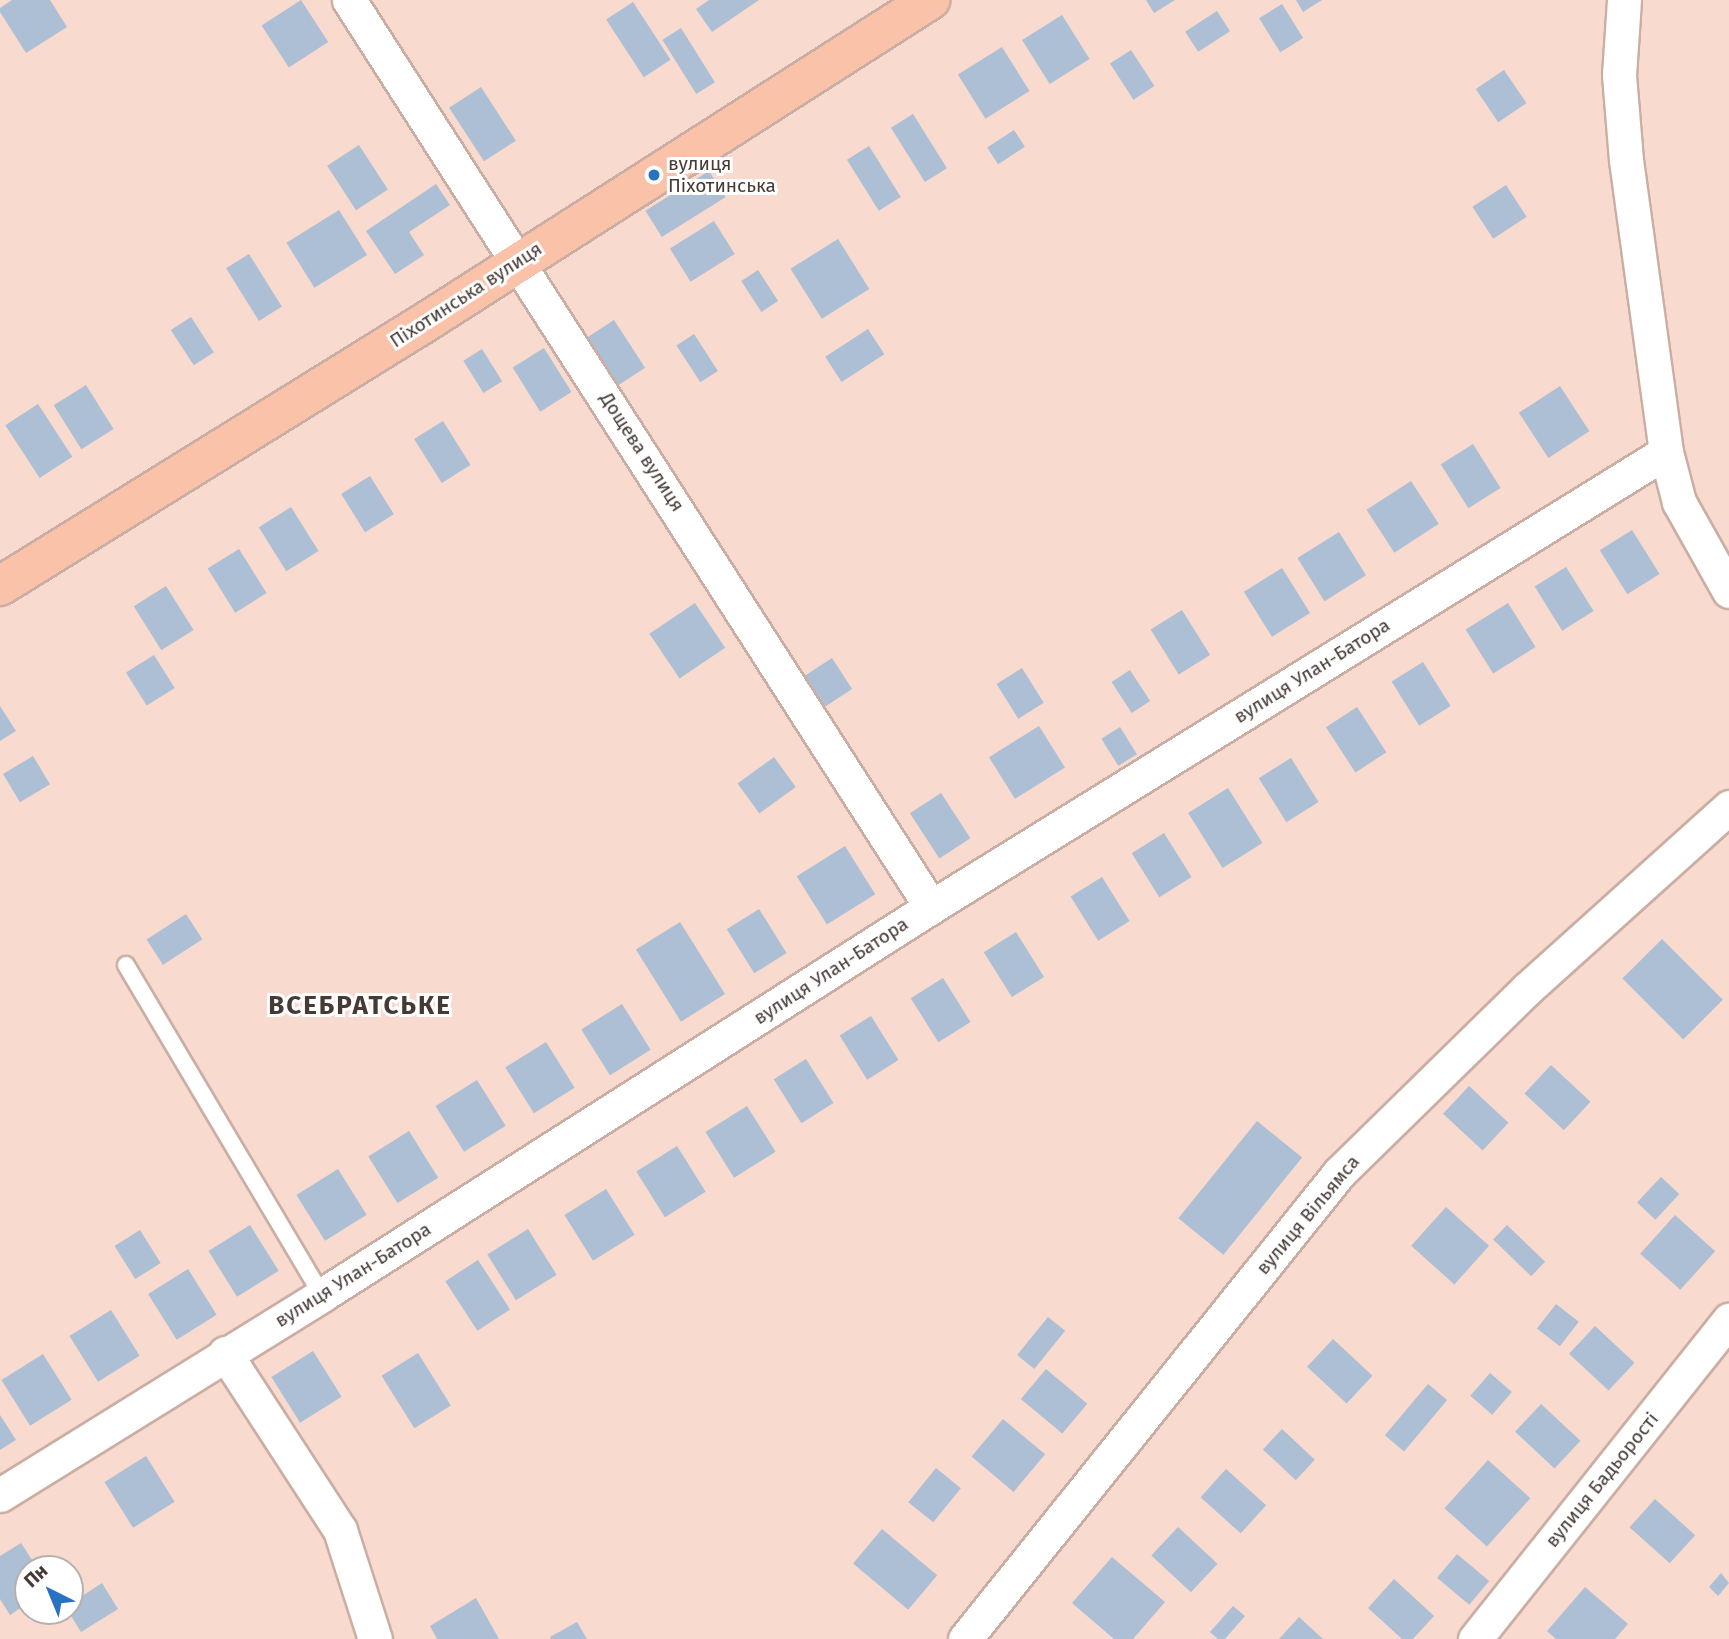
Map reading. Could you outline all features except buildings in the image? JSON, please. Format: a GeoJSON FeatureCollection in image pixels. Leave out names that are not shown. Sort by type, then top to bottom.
{"type":"FeatureCollection","features":[{"type":"Feature","properties":{"kind":"main road","name":"Піхотинська вулиця"},"geometry":{"type":"LineString","coordinates":[[0,586],[930,0]]}},
{"type":"Feature","properties":{"kind":"street","name":"Дощева вулиця"},"geometry":{"type":"LineString","coordinates":[[349,0],[931,906]]}},
{"type":"Feature","properties":{"kind":"street"},"geometry":{"type":"LineString","coordinates":[[1624,0],[1619,75],[1626,160],[1666,452],[1679,502],[1729,591]]}},
{"type":"Feature","properties":{"kind":"street","name":"вулиця Улан-Батора"},"geometry":{"type":"LineString","coordinates":[[0,1495],[322,1295],[931,906],[1666,452]]}},
{"type":"Feature","properties":{"kind":"street","name":"вулиця Вільямса"},"geometry":{"type":"LineString","coordinates":[[965,1639],[1339,1173],[1527,989],[1729,807]]}},
{"type":"Feature","properties":{"kind":"street","name":"вулиця Бадьорості"},"geometry":{"type":"LineString","coordinates":[[1475,1639],[1729,1320]]}},
{"type":"Feature","properties":{"kind":"street"},"geometry":{"type":"LineString","coordinates":[[225,1353],[340,1530],[375,1639]]}},
{"type":"Feature","properties":{"kind":"lane"},"geometry":{"type":"LineString","coordinates":[[126,965],[322,1295]]}},
{"type":"Feature","properties":{"kind":"place","name":"вулиця Піхотинська"},"geometry":{"type":"Point","coordinates":[654,175]}},
{"type":"Feature","properties":{"kind":"district","name":"ВСЕБРАТСЬКЕ"},"geometry":{"type":"Point","coordinates":[360,1006]}}]}
